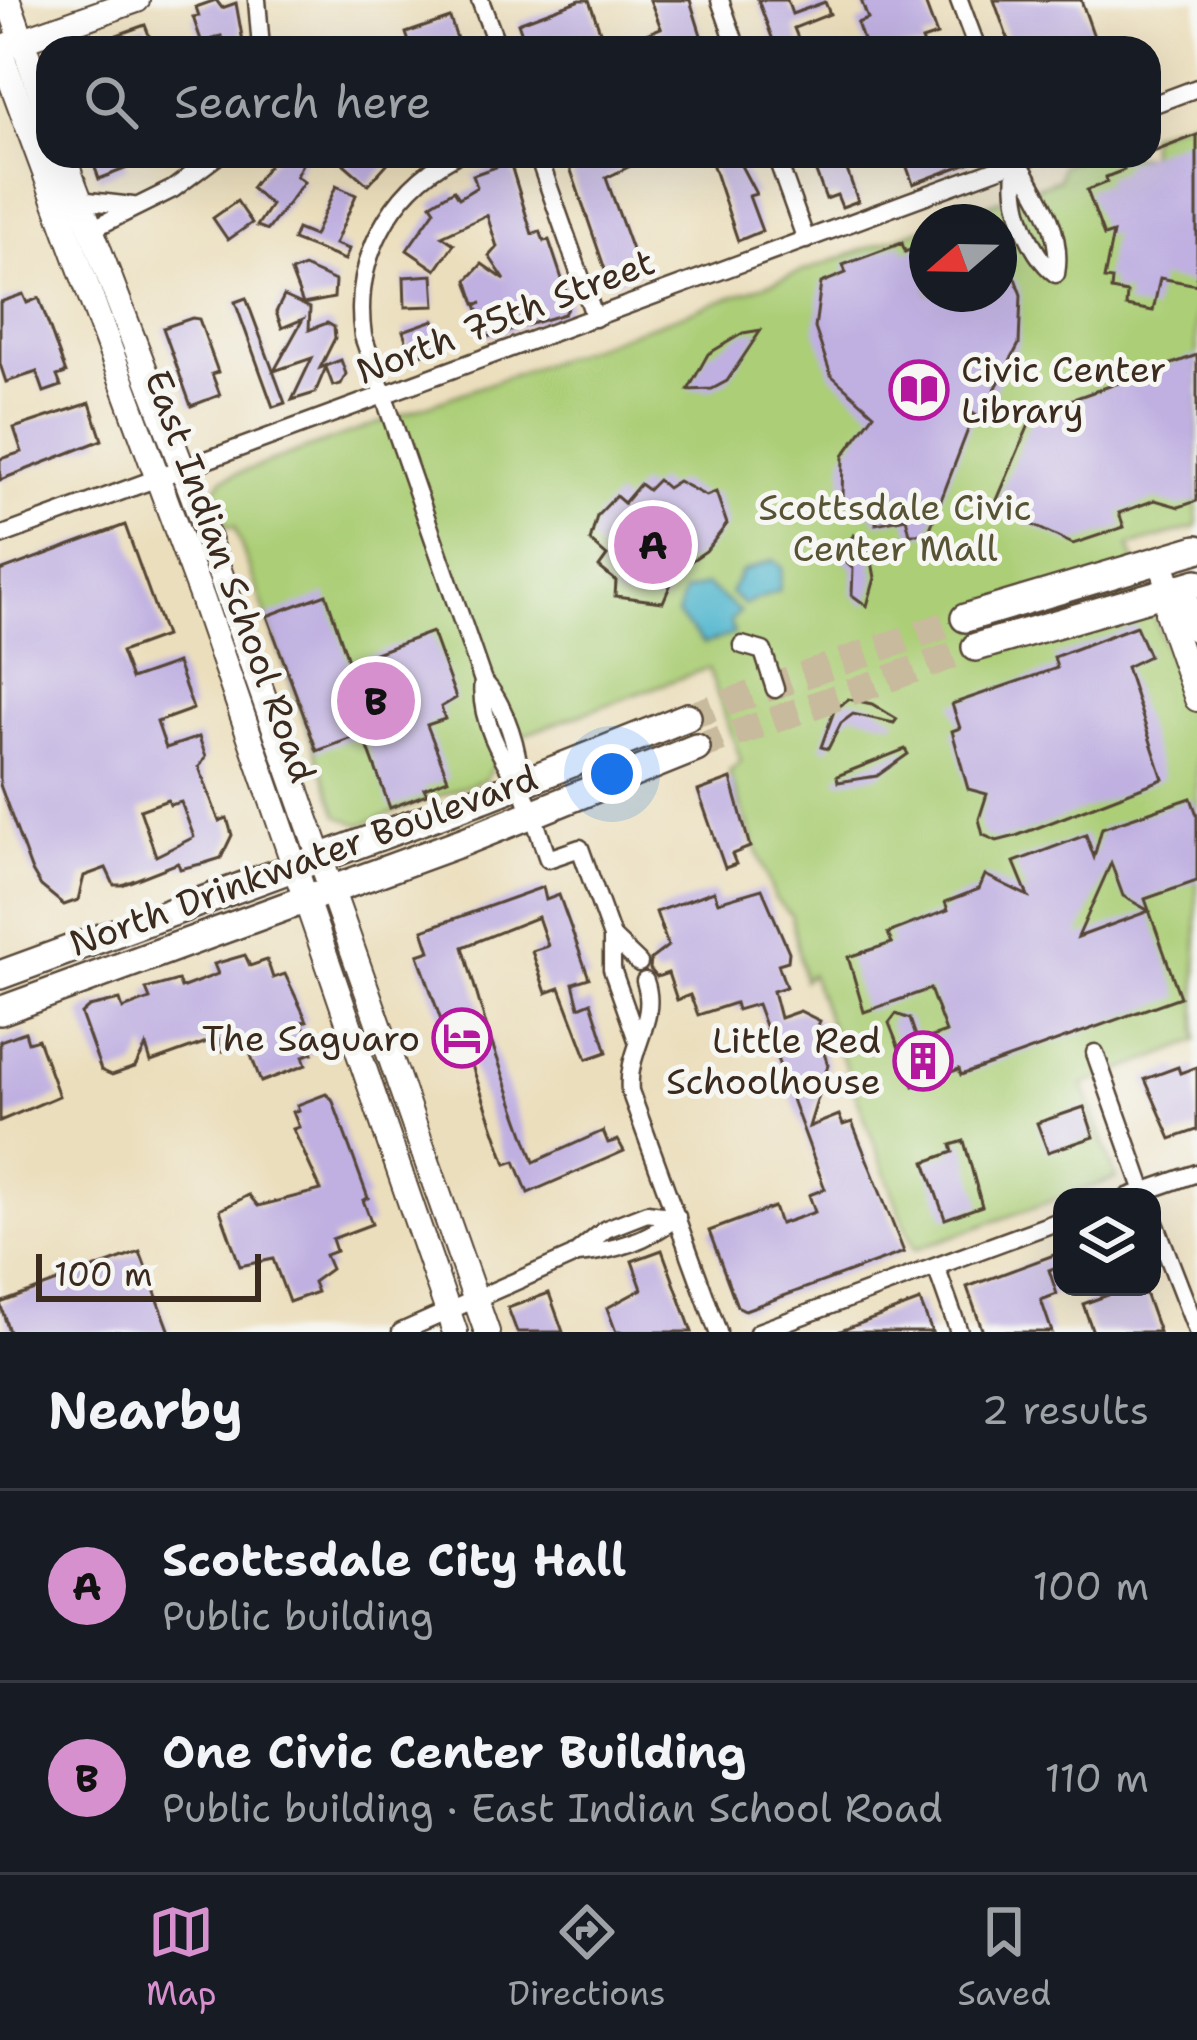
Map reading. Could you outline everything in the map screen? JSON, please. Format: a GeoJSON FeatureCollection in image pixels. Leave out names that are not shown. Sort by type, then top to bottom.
{"type":"FeatureCollection","features":[{"type":"Feature","properties":{"kind":"main road","name":"East Indian School Road"},"geometry":{"type":"LineString","coordinates":[[8,0],[7,47],[36,123]]}},
{"type":"Feature","properties":{"kind":"main road"},"geometry":{"type":"LineString","coordinates":[[37,36],[137,0]]}},
{"type":"Feature","properties":{"kind":"main road"},"geometry":{"type":"LineString","coordinates":[[7,47],[36,37]]}},
{"type":"Feature","properties":{"kind":"main road","name":"East Indian School Road"},"geometry":{"type":"LineString","coordinates":[[7,47],[36,94]]}},
{"type":"Feature","properties":{"kind":"main road","name":"East Indian School Road"},"geometry":{"type":"LineString","coordinates":[[53,168],[171,475],[308,860],[452,1323]]}},
{"type":"Feature","properties":{"kind":"main road","name":"East Indian School Road"},"geometry":{"type":"LineString","coordinates":[[68,168],[171,475]]}},
{"type":"Feature","properties":{"kind":"main road"},"geometry":{"type":"LineString","coordinates":[[965,618],[1197,549]]}},
{"type":"Feature","properties":{"kind":"main road"},"geometry":{"type":"LineString","coordinates":[[1160,560],[1184,587],[1197,630]]}},
{"type":"Feature","properties":{"kind":"main road"},"geometry":{"type":"LineString","coordinates":[[976,647],[1184,587]]}},
{"type":"Feature","properties":{"kind":"main road"},"geometry":{"type":"LineString","coordinates":[[1184,587],[1167,614],[1197,699]]}},
{"type":"Feature","properties":{"kind":"main road","name":"North Drinkwater Boulevard"},"geometry":{"type":"LineString","coordinates":[[0,975],[519,784],[687,717]]}},
{"type":"Feature","properties":{"kind":"main road","name":"North Drinkwater Boulevard"},"geometry":{"type":"LineString","coordinates":[[0,1011],[532,815],[696,748]]}},
{"type":"Feature","properties":{"kind":"main road","name":"East Indian School Road"},"geometry":{"type":"LineString","coordinates":[[319,894],[487,1332]]}},
{"type":"Feature","properties":{"kind":"main road"},"geometry":{"type":"LineString","coordinates":[[0,994],[36,977],[42,959]]}},
{"type":"Feature","properties":{"kind":"street"},"geometry":{"type":"LineString","coordinates":[[257,0],[260,36]]}},
{"type":"Feature","properties":{"kind":"street"},"geometry":{"type":"LineString","coordinates":[[480,0],[494,36]]}},
{"type":"Feature","properties":{"kind":"street"},"geometry":{"type":"LineString","coordinates":[[720,0],[733,36]]}},
{"type":"Feature","properties":{"kind":"street"},"geometry":{"type":"LineString","coordinates":[[959,0],[972,36]]}},
{"type":"Feature","properties":{"kind":"street"},"geometry":{"type":"LineString","coordinates":[[1161,102],[1197,88]]}},
{"type":"Feature","properties":{"kind":"street"},"geometry":{"type":"LineString","coordinates":[[92,230],[173,189],[202,168]]}},
{"type":"Feature","properties":{"kind":"street"},"geometry":{"type":"LineString","coordinates":[[439,168],[397,202],[374,243],[361,321],[382,398],[483,681],[500,707],[520,766],[519,784],[548,859],[580,848],[612,937],[612,969],[637,1040]]}},
{"type":"Feature","properties":{"kind":"street"},"geometry":{"type":"LineString","coordinates":[[542,168],[595,318]]}},
{"type":"Feature","properties":{"kind":"street"},"geometry":{"type":"LineString","coordinates":[[780,168],[806,240]]}},
{"type":"Feature","properties":{"kind":"street","name":"North 75th Street"},"geometry":{"type":"LineString","coordinates":[[0,536],[996,168]]}},
{"type":"Feature","properties":{"kind":"street"},"geometry":{"type":"LineString","coordinates":[[1018,168],[1011,184],[1041,263],[1056,274],[1060,253],[1028,168]]}},
{"type":"Feature","properties":{"kind":"street"},"geometry":{"type":"LineString","coordinates":[[80,200],[134,206]]}},
{"type":"Feature","properties":{"kind":"street"},"geometry":{"type":"LineString","coordinates":[[742,645],[764,652],[775,689]]}},
{"type":"Feature","properties":{"kind":"street"},"geometry":{"type":"LineString","coordinates":[[612,937],[642,972],[652,1000],[637,1040],[630,1091],[718,1332]]}},
{"type":"Feature","properties":{"kind":"street"},"geometry":{"type":"LineString","coordinates":[[1096,1053],[1137,1188]]}},
{"type":"Feature","properties":{"kind":"street"},"geometry":{"type":"LineString","coordinates":[[1157,1188],[1197,1173]]}},
{"type":"Feature","properties":{"kind":"street"},"geometry":{"type":"LineString","coordinates":[[401,1332],[452,1323],[476,1299],[577,1254],[613,1250],[653,1235],[677,1216]]}},
{"type":"Feature","properties":{"kind":"street"},"geometry":{"type":"LineString","coordinates":[[758,1332],[1053,1223]]}},
{"type":"Feature","properties":{"kind":"street"},"geometry":{"type":"LineString","coordinates":[[1161,1238],[1197,1331]]}},
{"type":"Feature","properties":{"kind":"street"},"geometry":{"type":"LineString","coordinates":[[936,1267],[958,1332]]}},
{"type":"Feature","properties":{"kind":"green space","name":"Scottsdale Civic Center Mall"},"geometry":{"type":"Polygon","coordinates":[[[1197,117],[1197,527],[1129,546],[1197,739],[1197,1041],[1083,1085],[1116,1178],[1088,1188],[1053,1188],[1053,1200],[914,1250],[811,974],[804,980],[791,915],[775,899],[731,779],[729,772],[741,761],[708,668],[493,746],[496,759],[486,779],[360,825],[338,815],[234,526],[227,528],[214,491],[222,479],[909,233],[909,312],[1017,312],[1017,204],[990,204],[1059,179],[1061,168],[1161,168],[1161,130],[1197,117]]]}},
{"type":"Feature","properties":{"kind":"water"},"geometry":{"type":"Polygon","coordinates":[[[773,560],[782,568],[779,591],[744,605],[730,593],[741,572],[773,560]]]}},
{"type":"Feature","properties":{"kind":"water"},"geometry":{"type":"Polygon","coordinates":[[[706,585],[740,612],[730,621],[734,634],[704,644],[677,615],[684,592],[706,585]]]}},
{"type":"Feature","properties":{"kind":"building"},"geometry":{"type":"Polygon","coordinates":[[[216,0],[222,8],[236,3],[242,36],[200,36],[193,17],[199,16],[196,7],[216,0]]]}},
{"type":"Feature","properties":{"kind":"building"},"geometry":{"type":"Polygon","coordinates":[[[589,0],[602,36],[523,36],[518,23],[589,0]]]}},
{"type":"Feature","properties":{"kind":"building"},"geometry":{"type":"Polygon","coordinates":[[[650,0],[690,0],[701,36],[641,36],[661,28],[650,0]]]}},
{"type":"Feature","properties":{"kind":"building"},"geometry":{"type":"Polygon","coordinates":[[[758,0],[787,0],[792,14],[825,2],[830,14],[794,28],[797,36],[772,36],[758,0]]]}},
{"type":"Feature","properties":{"kind":"building"},"geometry":{"type":"Polygon","coordinates":[[[861,0],[924,0],[937,35],[862,36],[857,23],[868,19],[861,0]]]}},
{"type":"Feature","properties":{"kind":"building"},"geometry":{"type":"Polygon","coordinates":[[[994,0],[1081,0],[1094,36],[1007,36],[994,0]]]}},
{"type":"Feature","properties":{"kind":"building"},"geometry":{"type":"Polygon","coordinates":[[[450,18],[456,36],[407,36],[450,18]]]}},
{"type":"Feature","properties":{"kind":"building"},"geometry":{"type":"Polygon","coordinates":[[[145,25],[149,36],[117,36],[145,25]]]}},
{"type":"Feature","properties":{"kind":"building"},"geometry":{"type":"Polygon","coordinates":[[[1197,135],[1197,285],[1160,278],[1153,311],[1126,306],[1127,293],[1111,290],[1112,280],[1104,279],[1113,233],[1104,236],[1087,190],[1123,168],[1161,168],[1161,149],[1197,135]]]}},
{"type":"Feature","properties":{"kind":"building"},"geometry":{"type":"Polygon","coordinates":[[[95,168],[127,168],[99,179],[95,168]]]}},
{"type":"Feature","properties":{"kind":"building"},"geometry":{"type":"Polygon","coordinates":[[[267,168],[300,168],[296,176],[304,182],[268,230],[257,226],[271,205],[251,188],[267,168]]]}},
{"type":"Feature","properties":{"kind":"building"},"geometry":{"type":"Polygon","coordinates":[[[349,168],[383,168],[368,185],[349,168]]]}},
{"type":"Feature","properties":{"kind":"building"},"geometry":{"type":"Polygon","coordinates":[[[512,168],[532,234],[540,231],[544,241],[549,240],[570,303],[564,314],[488,337],[476,305],[482,303],[475,304],[467,280],[482,264],[505,280],[489,256],[497,247],[487,215],[442,236],[454,244],[436,270],[407,250],[435,210],[431,204],[454,190],[459,198],[477,187],[473,175],[512,168]]]}},
{"type":"Feature","properties":{"kind":"building"},"geometry":{"type":"Polygon","coordinates":[[[570,168],[626,168],[606,178],[640,272],[610,284],[570,168]]]}},
{"type":"Feature","properties":{"kind":"building"},"geometry":{"type":"Polygon","coordinates":[[[714,168],[742,168],[756,194],[749,196],[762,231],[738,241],[714,168]]]}},
{"type":"Feature","properties":{"kind":"building"},"geometry":{"type":"Polygon","coordinates":[[[814,168],[846,168],[858,201],[842,207],[837,195],[826,199],[814,168]]]}},
{"type":"Feature","properties":{"kind":"building"},"geometry":{"type":"Polygon","coordinates":[[[907,168],[955,168],[913,184],[907,168]]]}},
{"type":"Feature","properties":{"kind":"building"},"geometry":{"type":"Polygon","coordinates":[[[336,186],[356,195],[335,244],[349,249],[345,260],[293,240],[297,229],[314,236],[336,186]]]}},
{"type":"Feature","properties":{"kind":"building"},"geometry":{"type":"Polygon","coordinates":[[[237,201],[252,223],[228,240],[213,218],[237,201]]]}},
{"type":"Feature","properties":{"kind":"building","name":"Civic Center Library"},"geometry":{"type":"Polygon","coordinates":[[[902,243],[905,252],[909,250],[909,312],[1017,312],[1017,284],[1021,295],[1019,344],[980,418],[974,414],[928,534],[910,534],[906,518],[876,524],[876,518],[842,498],[843,456],[874,414],[831,375],[815,328],[821,283],[846,273],[843,265],[902,243]]]}},
{"type":"Feature","properties":{"kind":"building"},"geometry":{"type":"Polygon","coordinates":[[[304,267],[335,281],[334,298],[303,304],[291,272],[304,267]]]}},
{"type":"Feature","properties":{"kind":"building"},"geometry":{"type":"Polygon","coordinates":[[[433,275],[435,306],[405,307],[404,277],[433,275]]]}},
{"type":"Feature","properties":{"kind":"building"},"geometry":{"type":"Polygon","coordinates":[[[23,294],[27,303],[39,298],[66,373],[57,376],[61,386],[44,392],[37,372],[6,382],[0,364],[0,302],[23,294]]]}},
{"type":"Feature","properties":{"kind":"building"},"geometry":{"type":"Polygon","coordinates":[[[284,296],[310,308],[309,330],[327,323],[334,327],[335,338],[320,368],[341,360],[346,374],[341,384],[333,386],[326,367],[315,393],[292,400],[312,358],[274,371],[303,319],[282,328],[276,312],[284,296]]]}},
{"type":"Feature","properties":{"kind":"building"},"geometry":{"type":"Polygon","coordinates":[[[246,298],[285,403],[273,407],[235,302],[246,298]]]}},
{"type":"Feature","properties":{"kind":"building"},"geometry":{"type":"Polygon","coordinates":[[[199,319],[218,372],[212,374],[220,395],[191,406],[163,328],[199,319]]]}},
{"type":"Feature","properties":{"kind":"building"},"geometry":{"type":"Polygon","coordinates":[[[434,320],[444,347],[412,358],[403,331],[434,320]]]}},
{"type":"Feature","properties":{"kind":"building"},"geometry":{"type":"Polygon","coordinates":[[[761,330],[727,381],[712,389],[688,390],[708,354],[743,333],[761,330]]]}},
{"type":"Feature","properties":{"kind":"building"},"geometry":{"type":"Polygon","coordinates":[[[1197,355],[1197,501],[1179,507],[1155,500],[1119,513],[1124,527],[1073,544],[994,507],[1034,413],[1197,355]]]}},
{"type":"Feature","properties":{"kind":"building"},"geometry":{"type":"Polygon","coordinates":[[[90,403],[102,440],[0,480],[0,459],[22,452],[14,428],[90,403]]]}},
{"type":"Feature","properties":{"kind":"building"},"geometry":{"type":"Polygon","coordinates":[[[658,480],[667,488],[678,481],[706,496],[716,492],[727,524],[706,551],[688,563],[682,558],[663,602],[615,596],[616,581],[599,567],[607,556],[590,541],[597,516],[616,496],[624,503],[640,484],[648,490],[658,480]]]}},
{"type":"Feature","properties":{"kind":"building"},"geometry":{"type":"Polygon","coordinates":[[[125,525],[165,636],[121,652],[131,679],[177,663],[193,709],[157,722],[166,748],[199,737],[206,757],[199,767],[219,821],[227,818],[232,835],[221,858],[180,869],[178,863],[122,885],[114,885],[106,868],[84,876],[78,900],[64,905],[41,886],[0,785],[0,571],[125,525]],[[168,800],[140,810],[156,856],[194,837],[181,802],[170,805],[168,800]]]}},
{"type":"Feature","properties":{"kind":"building"},"geometry":{"type":"Polygon","coordinates":[[[854,535],[870,550],[875,578],[867,606],[852,595],[853,569],[837,554],[854,535]]]}},
{"type":"Feature","properties":{"kind":"building"},"geometry":{"type":"Polygon","coordinates":[[[326,594],[349,663],[432,632],[456,698],[441,707],[445,719],[427,725],[448,779],[424,788],[427,794],[390,808],[363,734],[317,751],[267,616],[326,594]]]}},
{"type":"Feature","properties":{"kind":"building"},"geometry":{"type":"Polygon","coordinates":[[[1136,626],[1149,656],[1126,667],[1163,779],[1016,836],[997,841],[983,835],[979,819],[987,794],[968,789],[952,731],[960,728],[952,704],[1057,668],[1054,657],[1136,626]]]}},
{"type":"Feature","properties":{"kind":"building"},"geometry":{"type":"Polygon","coordinates":[[[848,699],[872,704],[897,719],[894,723],[853,714],[841,723],[828,749],[821,747],[834,711],[848,699]]]}},
{"type":"Feature","properties":{"kind":"building"},"geometry":{"type":"Polygon","coordinates":[[[905,749],[908,754],[877,776],[838,782],[837,776],[905,749]]]}},
{"type":"Feature","properties":{"kind":"building"},"geometry":{"type":"Polygon","coordinates":[[[731,779],[750,847],[732,854],[736,864],[725,868],[698,791],[731,779]]]}},
{"type":"Feature","properties":{"kind":"building"},"geometry":{"type":"Polygon","coordinates":[[[1191,798],[1197,815],[1197,881],[1145,899],[1180,997],[961,1075],[959,1069],[914,1086],[889,1023],[896,1014],[910,1019],[918,1042],[946,1032],[930,989],[864,1012],[848,957],[892,943],[888,933],[948,910],[945,902],[979,889],[985,875],[1028,896],[1014,862],[1086,835],[1094,857],[1102,828],[1191,798]],[[1111,863],[1078,937],[1149,911],[1123,896],[1111,863]]]}},
{"type":"Feature","properties":{"kind":"building","name":"The Saguaro"},"geometry":{"type":"Polygon","coordinates":[[[543,887],[546,900],[559,895],[589,978],[573,983],[579,1007],[591,1002],[607,1052],[587,1059],[560,988],[546,993],[532,951],[548,946],[538,917],[463,947],[488,1032],[534,1162],[603,1131],[608,1143],[618,1140],[624,1151],[528,1193],[515,1161],[506,1164],[468,1054],[463,1057],[458,1043],[450,1046],[418,955],[430,951],[423,930],[543,887]]]}},
{"type":"Feature","properties":{"kind":"building"},"geometry":{"type":"Polygon","coordinates":[[[762,889],[789,952],[788,961],[778,964],[786,987],[773,991],[780,1018],[800,1011],[820,1021],[816,1030],[828,1065],[809,1127],[839,1115],[843,1125],[852,1122],[904,1252],[745,1310],[737,1306],[709,1231],[774,1207],[780,1224],[815,1212],[809,1195],[825,1189],[757,1004],[737,1010],[735,1003],[698,1015],[690,995],[677,1000],[668,973],[657,977],[650,969],[651,959],[668,946],[656,912],[714,891],[718,902],[762,889]]]}},
{"type":"Feature","properties":{"kind":"building"},"geometry":{"type":"Polygon","coordinates":[[[245,955],[250,966],[267,960],[273,978],[285,974],[307,1021],[302,1022],[313,1053],[303,1056],[306,1065],[261,1082],[246,1042],[223,1051],[218,1038],[151,1062],[146,1046],[135,1067],[112,1075],[101,1070],[81,1014],[89,1007],[120,1000],[123,1009],[150,999],[146,989],[178,980],[181,988],[218,974],[214,964],[245,955]]]}},
{"type":"Feature","properties":{"kind":"building"},"geometry":{"type":"Polygon","coordinates":[[[25,1032],[28,1042],[38,1039],[59,1096],[0,1121],[0,1041],[25,1032]]]}},
{"type":"Feature","properties":{"kind":"building"},"geometry":{"type":"Polygon","coordinates":[[[1178,1067],[1180,1073],[1197,1067],[1197,1130],[1171,1139],[1145,1079],[1178,1067]]]}},
{"type":"Feature","properties":{"kind":"building"},"geometry":{"type":"Polygon","coordinates":[[[326,1094],[332,1099],[368,1198],[363,1200],[372,1224],[332,1239],[336,1251],[325,1255],[331,1269],[313,1282],[317,1292],[289,1302],[273,1259],[240,1266],[220,1210],[249,1195],[258,1206],[321,1190],[293,1129],[299,1127],[293,1112],[299,1110],[297,1105],[326,1094]]]}},
{"type":"Feature","properties":{"kind":"building"},"geometry":{"type":"Polygon","coordinates":[[[1084,1107],[1094,1137],[1048,1152],[1037,1123],[1084,1107]]]}},
{"type":"Feature","properties":{"kind":"building"},"geometry":{"type":"Polygon","coordinates":[[[964,1141],[982,1206],[945,1219],[925,1162],[953,1152],[951,1145],[964,1141]]]}},
{"type":"Feature","properties":{"kind":"building"},"geometry":{"type":"Polygon","coordinates":[[[662,1250],[692,1332],[616,1332],[607,1308],[642,1289],[632,1261],[662,1250]]]}},
{"type":"Feature","properties":{"kind":"building"},"geometry":{"type":"Polygon","coordinates":[[[140,1252],[170,1332],[9,1332],[0,1303],[140,1252]]]}},
{"type":"Feature","properties":{"kind":"building"},"geometry":{"type":"Polygon","coordinates":[[[1053,1255],[1049,1270],[1053,1296],[1041,1300],[1052,1332],[983,1332],[967,1287],[1053,1255]]]}},
{"type":"Feature","properties":{"kind":"building"},"geometry":{"type":"Polygon","coordinates":[[[549,1293],[563,1332],[517,1332],[508,1308],[549,1293]]]}},
{"type":"Feature","properties":{"kind":"building"},"geometry":{"type":"Polygon","coordinates":[[[1105,1296],[1146,1296],[1159,1332],[1093,1332],[1083,1304],[1105,1296]]]}},
{"type":"Feature","properties":{"kind":"building"},"geometry":{"type":"Polygon","coordinates":[[[920,1301],[932,1332],[840,1331],[920,1301]]]}},
{"type":"Feature","properties":{"kind":"tunnel"},"geometry":{"type":"LineString","coordinates":[[687,717],[965,618]]}},
{"type":"Feature","properties":{"kind":"tunnel"},"geometry":{"type":"LineString","coordinates":[[696,748],[976,647]]}},
{"type":"Feature","properties":{"kind":"place","name":"Civic Center Library"},"geometry":{"type":"Point","coordinates":[919,390]}},
{"type":"Feature","properties":{"kind":"place","name":"Scottsdale City Hall"},"geometry":{"type":"Point","coordinates":[653,545]}},
{"type":"Feature","properties":{"kind":"place","name":"One Civic Center Building"},"geometry":{"type":"Point","coordinates":[376,701]}},
{"type":"Feature","properties":{"kind":"place","name":"The Saguaro"},"geometry":{"type":"Point","coordinates":[462,1038]}},
{"type":"Feature","properties":{"kind":"place","name":"Little Red Schoolhouse"},"geometry":{"type":"Point","coordinates":[923,1061]}}]}
